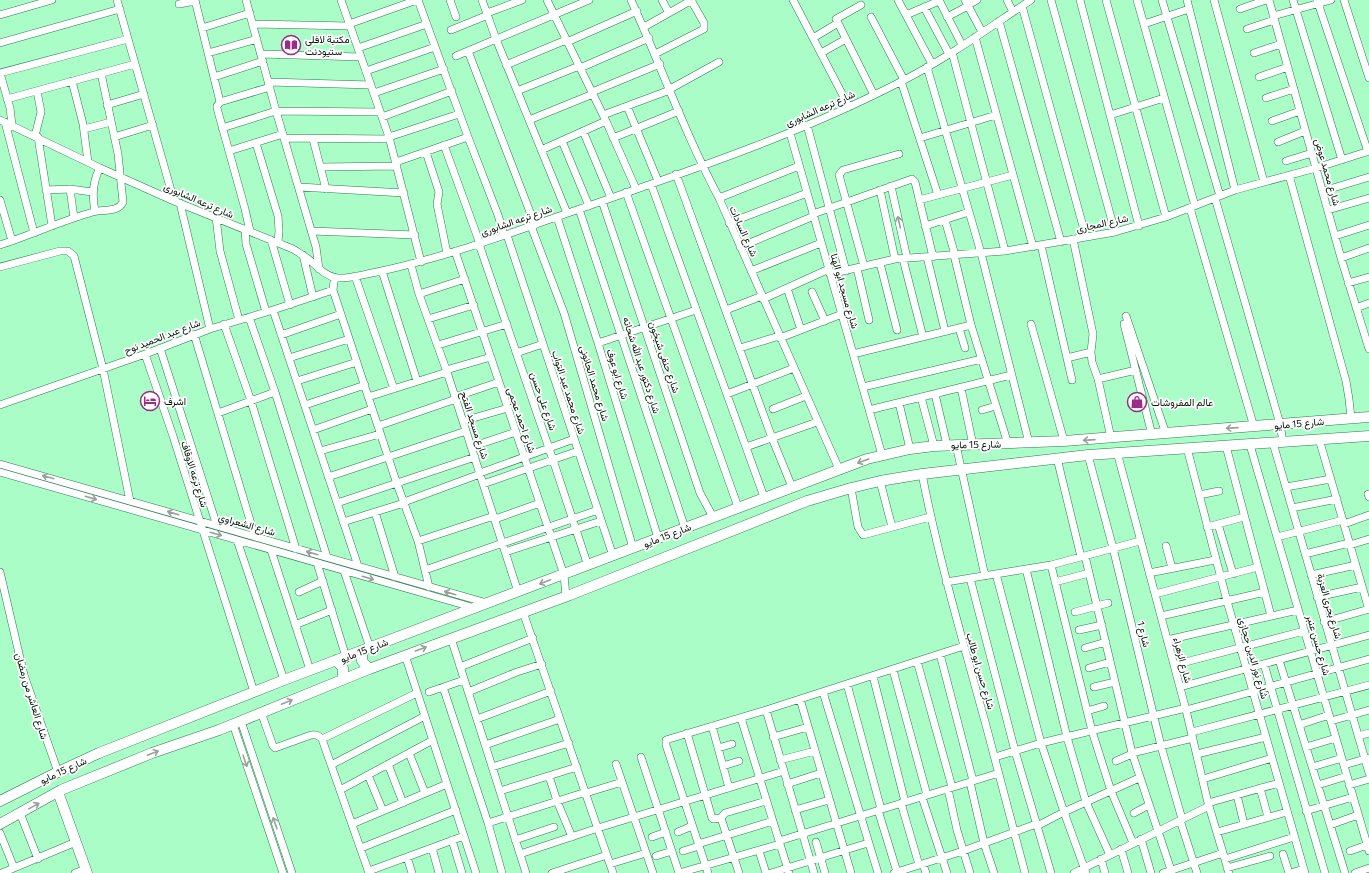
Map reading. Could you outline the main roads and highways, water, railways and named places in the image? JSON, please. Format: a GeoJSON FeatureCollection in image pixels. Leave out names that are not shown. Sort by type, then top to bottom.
{"type":"FeatureCollection","features":[{"type":"Feature","properties":{"kind":"main road","name":"شارع 15 مايو"},"geometry":{"type":"LineString","coordinates":[[0,801],[58,772],[99,754],[284,680],[588,566],[764,497],[882,455],[934,446],[1008,444],[1111,438],[1369,417]]}},
{"type":"Feature","properties":{"kind":"main road","name":"شارع 15 مايو"},"geometry":{"type":"LineString","coordinates":[[0,824],[58,792],[157,751],[237,723],[368,669],[566,596],[807,502],[851,488],[880,481],[922,474],[1057,458],[1117,452],[1250,445],[1369,436]]}},
{"type":"Feature","properties":{"kind":"main road"},"geometry":{"type":"LineString","coordinates":[[366,649],[362,661],[368,669]]}},
{"type":"Feature","properties":{"kind":"main road"},"geometry":{"type":"LineString","coordinates":[[341,659],[343,679]]}},
{"type":"Feature","properties":{"kind":"main road"},"geometry":{"type":"LineString","coordinates":[[58,792],[87,871]]}},
{"type":"Feature","properties":{"kind":"place","name":"مكتبة لافلى ستيودنت"},"geometry":{"type":"Point","coordinates":[291,45]}},
{"type":"Feature","properties":{"kind":"place","name":"اشرف"},"geometry":{"type":"Point","coordinates":[150,401]}},
{"type":"Feature","properties":{"kind":"place","name":"عالم المفروشات"},"geometry":{"type":"Point","coordinates":[1137,402]}}]}
